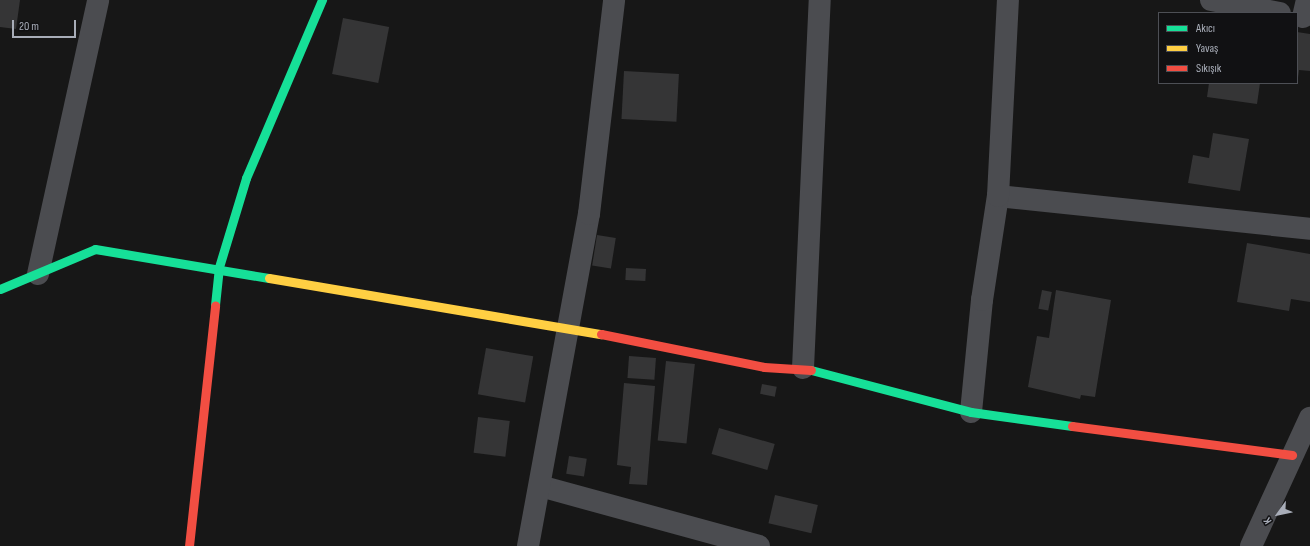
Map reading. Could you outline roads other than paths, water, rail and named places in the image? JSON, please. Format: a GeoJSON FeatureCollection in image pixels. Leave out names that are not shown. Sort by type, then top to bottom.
{"type":"FeatureCollection","features":[{"type":"Feature","properties":{"kind":"street"},"geometry":{"type":"LineString","coordinates":[[38,274],[98,0]]}},
{"type":"Feature","properties":{"kind":"street"},"geometry":{"type":"LineString","coordinates":[[189,546],[219,267],[246,178],[322,0]]}},
{"type":"Feature","properties":{"kind":"street"},"geometry":{"type":"LineString","coordinates":[[528,546],[540,486],[566,327],[588,214],[614,0]]}},
{"type":"Feature","properties":{"kind":"street"},"geometry":{"type":"LineString","coordinates":[[803,368],[820,0]]}},
{"type":"Feature","properties":{"kind":"street"},"geometry":{"type":"LineString","coordinates":[[971,412],[982,300],[998,196],[1008,0]]}},
{"type":"Feature","properties":{"kind":"street"},"geometry":{"type":"LineString","coordinates":[[1211,0],[1275,12]]}},
{"type":"Feature","properties":{"kind":"street"},"geometry":{"type":"LineString","coordinates":[[998,196],[1310,229]]}},
{"type":"Feature","properties":{"kind":"street"},"geometry":{"type":"LineString","coordinates":[[0,289],[38,274],[95,248],[219,267],[566,327],[764,367],[803,368],[971,412],[1292,455]]}},
{"type":"Feature","properties":{"kind":"street"},"geometry":{"type":"LineString","coordinates":[[1251,546],[1310,418]]}},
{"type":"Feature","properties":{"kind":"street"},"geometry":{"type":"LineString","coordinates":[[540,486],[759,546]]}}]}
